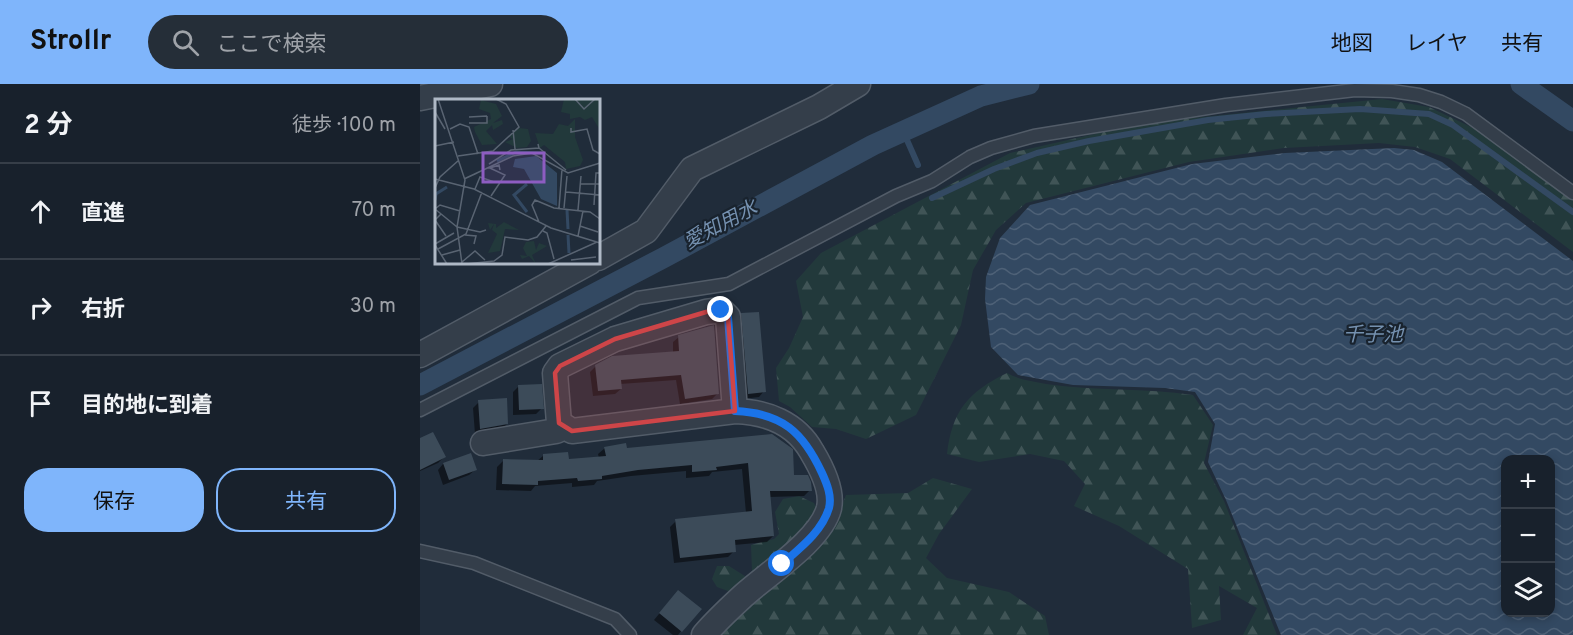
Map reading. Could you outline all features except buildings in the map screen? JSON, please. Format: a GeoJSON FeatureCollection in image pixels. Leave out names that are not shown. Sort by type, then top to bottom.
{"type":"FeatureCollection","features":[{"type":"Feature","properties":{"kind":"street"},"geometry":{"type":"LineString","coordinates":[[420,98],[490,84]]}},
{"type":"Feature","properties":{"kind":"street"},"geometry":{"type":"LineString","coordinates":[[600,257],[646,231],[692,169],[819,107],[858,84]]}},
{"type":"Feature","properties":{"kind":"street"},"geometry":{"type":"LineString","coordinates":[[420,355],[586,264]]}},
{"type":"Feature","properties":{"kind":"street"},"geometry":{"type":"LineString","coordinates":[[704,635],[744,595],[812,536],[829,508],[830,496],[827,484],[812,450],[790,426],[754,412],[735,411],[572,431],[559,423],[555,372],[560,366],[615,339],[706,312],[721,310],[728,317],[735,411]]}},
{"type":"Feature","properties":{"kind":"street"},"geometry":{"type":"LineString","coordinates":[[483,443],[556,431],[565,427]]}},
{"type":"Feature","properties":{"kind":"lane"},"geometry":{"type":"LineString","coordinates":[[420,410],[638,298],[729,284],[896,196],[932,181],[970,157],[991,148],[1034,136],[1226,105],[1355,90],[1392,91],[1419,95],[1466,114],[1573,193]]}},
{"type":"Feature","properties":{"kind":"lane"},"geometry":{"type":"LineString","coordinates":[[420,551],[474,563],[615,620],[630,635]]}},
{"type":"Feature","properties":{"kind":"highlighted area"},"geometry":{"type":"Polygon","coordinates":[[[721,310],[728,317],[735,411],[572,431],[559,423],[555,373],[560,366],[615,339],[706,312],[721,310]]]}},
{"type":"Feature","properties":{"kind":"green space"},"geometry":{"type":"Polygon","coordinates":[[[1382,99],[1429,107],[1488,135],[1573,199],[1573,252],[1450,159],[1415,147],[1379,143],[1284,148],[1189,162],[1026,203],[996,230],[973,270],[961,325],[916,415],[866,439],[836,429],[812,427],[790,407],[779,401],[776,368],[789,348],[803,317],[796,281],[821,253],[1010,153],[1143,123],[1382,99]]]}},
{"type":"Feature","properties":{"kind":"green space"},"geometry":{"type":"Polygon","coordinates":[[[1007,373],[1046,384],[1193,395],[1213,425],[1204,463],[1224,501],[1277,635],[1243,635],[1257,608],[1219,586],[1221,620],[1192,628],[1188,569],[1119,526],[1074,506],[1085,484],[1064,461],[1030,454],[979,462],[947,454],[953,426],[964,404],[993,380],[1007,373]]]}},
{"type":"Feature","properties":{"kind":"green space"},"geometry":{"type":"Polygon","coordinates":[[[933,478],[972,489],[939,534],[926,558],[947,578],[1009,592],[1045,616],[1049,635],[721,635],[751,598],[802,563],[832,532],[846,495],[908,493],[933,478]]]}},
{"type":"Feature","properties":{"kind":"green space"},"geometry":{"type":"Polygon","coordinates":[[[799,496],[814,503],[819,514],[727,602],[728,591],[717,587],[712,579],[717,566],[729,566],[748,578],[752,571],[751,545],[774,539],[779,534],[775,512],[783,499],[799,496]]]}},
{"type":"Feature","properties":{"kind":"water","name":"千子池"},"geometry":{"type":"Polygon","coordinates":[[[1394,148],[1414,150],[1442,162],[1573,261],[1573,635],[1281,635],[1226,500],[1208,462],[1215,424],[1195,392],[1165,388],[1073,385],[1018,375],[991,347],[985,299],[986,277],[1000,238],[1030,205],[1192,164],[1285,153],[1394,148]]]}},
{"type":"Feature","properties":{"kind":"waterway","name":"愛知用水"},"geometry":{"type":"LineString","coordinates":[[420,385],[873,145],[981,96],[1029,84]]}},
{"type":"Feature","properties":{"kind":"waterway","name":"愛知用水"},"geometry":{"type":"LineString","coordinates":[[1521,84],[1573,121]]}},
{"type":"Feature","properties":{"kind":"waterway"},"geometry":{"type":"LineString","coordinates":[[932,198],[994,169],[1037,153],[1089,141],[1208,120],[1360,109],[1429,114],[1453,125],[1573,212]]}},
{"type":"Feature","properties":{"kind":"waterway"},"geometry":{"type":"LineString","coordinates":[[903,131],[918,165]]}},
{"type":"Feature","properties":{"kind":"route"},"geometry":{"type":"LineString","coordinates":[[721,310],[728,317],[735,411],[754,412],[790,426],[812,450],[830,496],[829,508],[823,521],[812,536],[782,564]]}}]}
